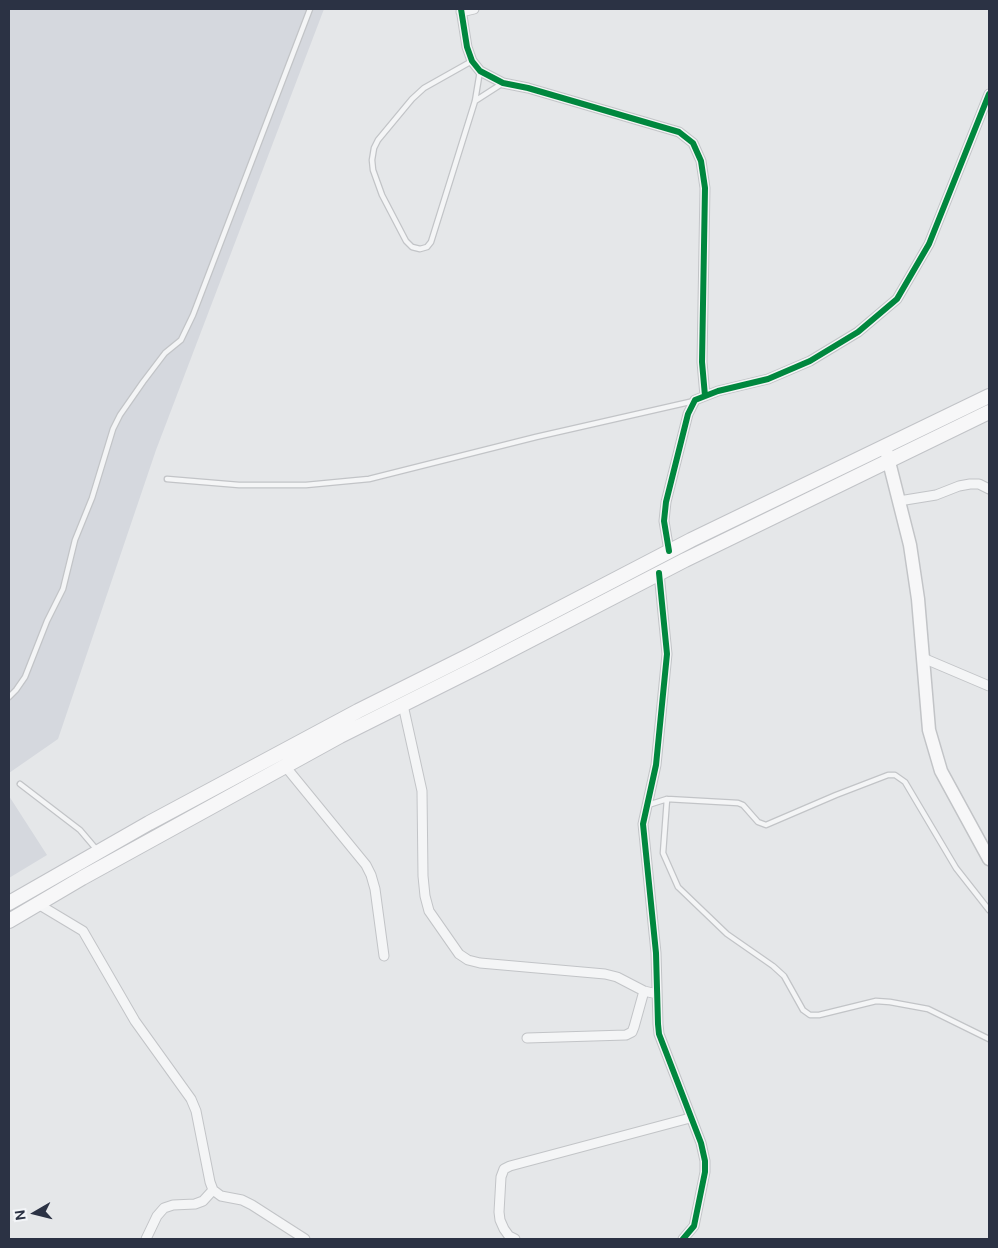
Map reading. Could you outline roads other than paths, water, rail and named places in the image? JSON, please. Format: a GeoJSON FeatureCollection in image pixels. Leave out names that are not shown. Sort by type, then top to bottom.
{"type":"FeatureCollection","features":[{"type":"Feature","properties":{"kind":"main road"},"geometry":{"type":"LineString","coordinates":[[9,902],[314,733],[668,551],[989,396]]}},
{"type":"Feature","properties":{"kind":"main road"},"geometry":{"type":"LineString","coordinates":[[9,922],[82,878],[285,766],[659,574],[989,412]]}},
{"type":"Feature","properties":{"kind":"main road"},"geometry":{"type":"LineString","coordinates":[[885,446],[910,545],[918,599],[929,730],[935,755],[941,771],[989,857]]}},
{"type":"Feature","properties":{"kind":"street"},"geometry":{"type":"LineString","coordinates":[[474,9],[461,10],[467,47],[472,61],[480,71],[503,83],[528,88],[679,132],[693,143],[701,161],[705,188],[702,305],[702,362],[705,396]]}},
{"type":"Feature","properties":{"kind":"street"},"geometry":{"type":"LineString","coordinates":[[668,551],[664,521],[666,502],[688,414],[695,400],[718,391],[768,379],[810,360],[858,332],[897,299],[929,244],[989,94]]}},
{"type":"Feature","properties":{"kind":"street"},"geometry":{"type":"LineString","coordinates":[[899,501],[936,495],[958,486],[970,484],[980,484],[989,489]]}},
{"type":"Feature","properties":{"kind":"street"},"geometry":{"type":"LineString","coordinates":[[659,574],[667,654],[656,765],[643,824],[656,953],[659,1034],[701,1143],[705,1172],[694,1226],[682,1239]]}},
{"type":"Feature","properties":{"kind":"street"},"geometry":{"type":"LineString","coordinates":[[922,658],[989,686]]}},
{"type":"Feature","properties":{"kind":"street"},"geometry":{"type":"LineString","coordinates":[[403,705],[422,791],[422,876],[424,896],[429,911],[459,954],[468,960],[480,963],[605,974],[617,977],[644,991],[657,994]]}},
{"type":"Feature","properties":{"kind":"street"},"geometry":{"type":"LineString","coordinates":[[285,766],[366,866],[375,889],[384,956]]}},
{"type":"Feature","properties":{"kind":"street"},"geometry":{"type":"LineString","coordinates":[[42,901],[83,931],[135,1021],[191,1099],[196,1111],[213,1190],[221,1196],[242,1200],[252,1205],[305,1239]]}},
{"type":"Feature","properties":{"kind":"street"},"geometry":{"type":"LineString","coordinates":[[527,1038],[626,1035],[632,1032],[644,991]]}},
{"type":"Feature","properties":{"kind":"street"},"geometry":{"type":"LineString","coordinates":[[515,1239],[504,1229],[500,1220],[501,1177],[504,1169],[690,1118]]}},
{"type":"Feature","properties":{"kind":"street"},"geometry":{"type":"LineString","coordinates":[[146,1239],[157,1216],[164,1208],[173,1205],[196,1204],[203,1201],[213,1190]]}},
{"type":"Feature","properties":{"kind":"lane"},"geometry":{"type":"LineString","coordinates":[[9,697],[25,678],[48,620],[63,589],[75,540],[92,498],[112,429],[143,382],[165,354],[181,340],[193,315],[310,9]]}},
{"type":"Feature","properties":{"kind":"lane"},"geometry":{"type":"LineString","coordinates":[[472,61],[424,88],[378,140],[374,148],[373,170],[382,194],[406,241],[412,247],[420,249],[427,247],[431,242],[475,101],[480,71]]}},
{"type":"Feature","properties":{"kind":"lane"},"geometry":{"type":"LineString","coordinates":[[475,101],[503,83]]}},
{"type":"Feature","properties":{"kind":"lane"},"geometry":{"type":"LineString","coordinates":[[167,479],[240,485],[296,485],[369,479],[695,400]]}},
{"type":"Feature","properties":{"kind":"lane"},"geometry":{"type":"LineString","coordinates":[[647,805],[667,799],[738,803],[743,805],[758,822],[766,825],[836,795],[895,775],[905,782],[956,868],[989,910]]}},
{"type":"Feature","properties":{"kind":"lane"},"geometry":{"type":"LineString","coordinates":[[20,784],[80,830],[98,851]]}},
{"type":"Feature","properties":{"kind":"lane"},"geometry":{"type":"LineString","coordinates":[[667,799],[663,853],[678,887],[726,934],[773,966],[784,976],[803,1010],[810,1015],[819,1015],[876,1002],[890,1002],[928,1009],[989,1039]]}}]}
